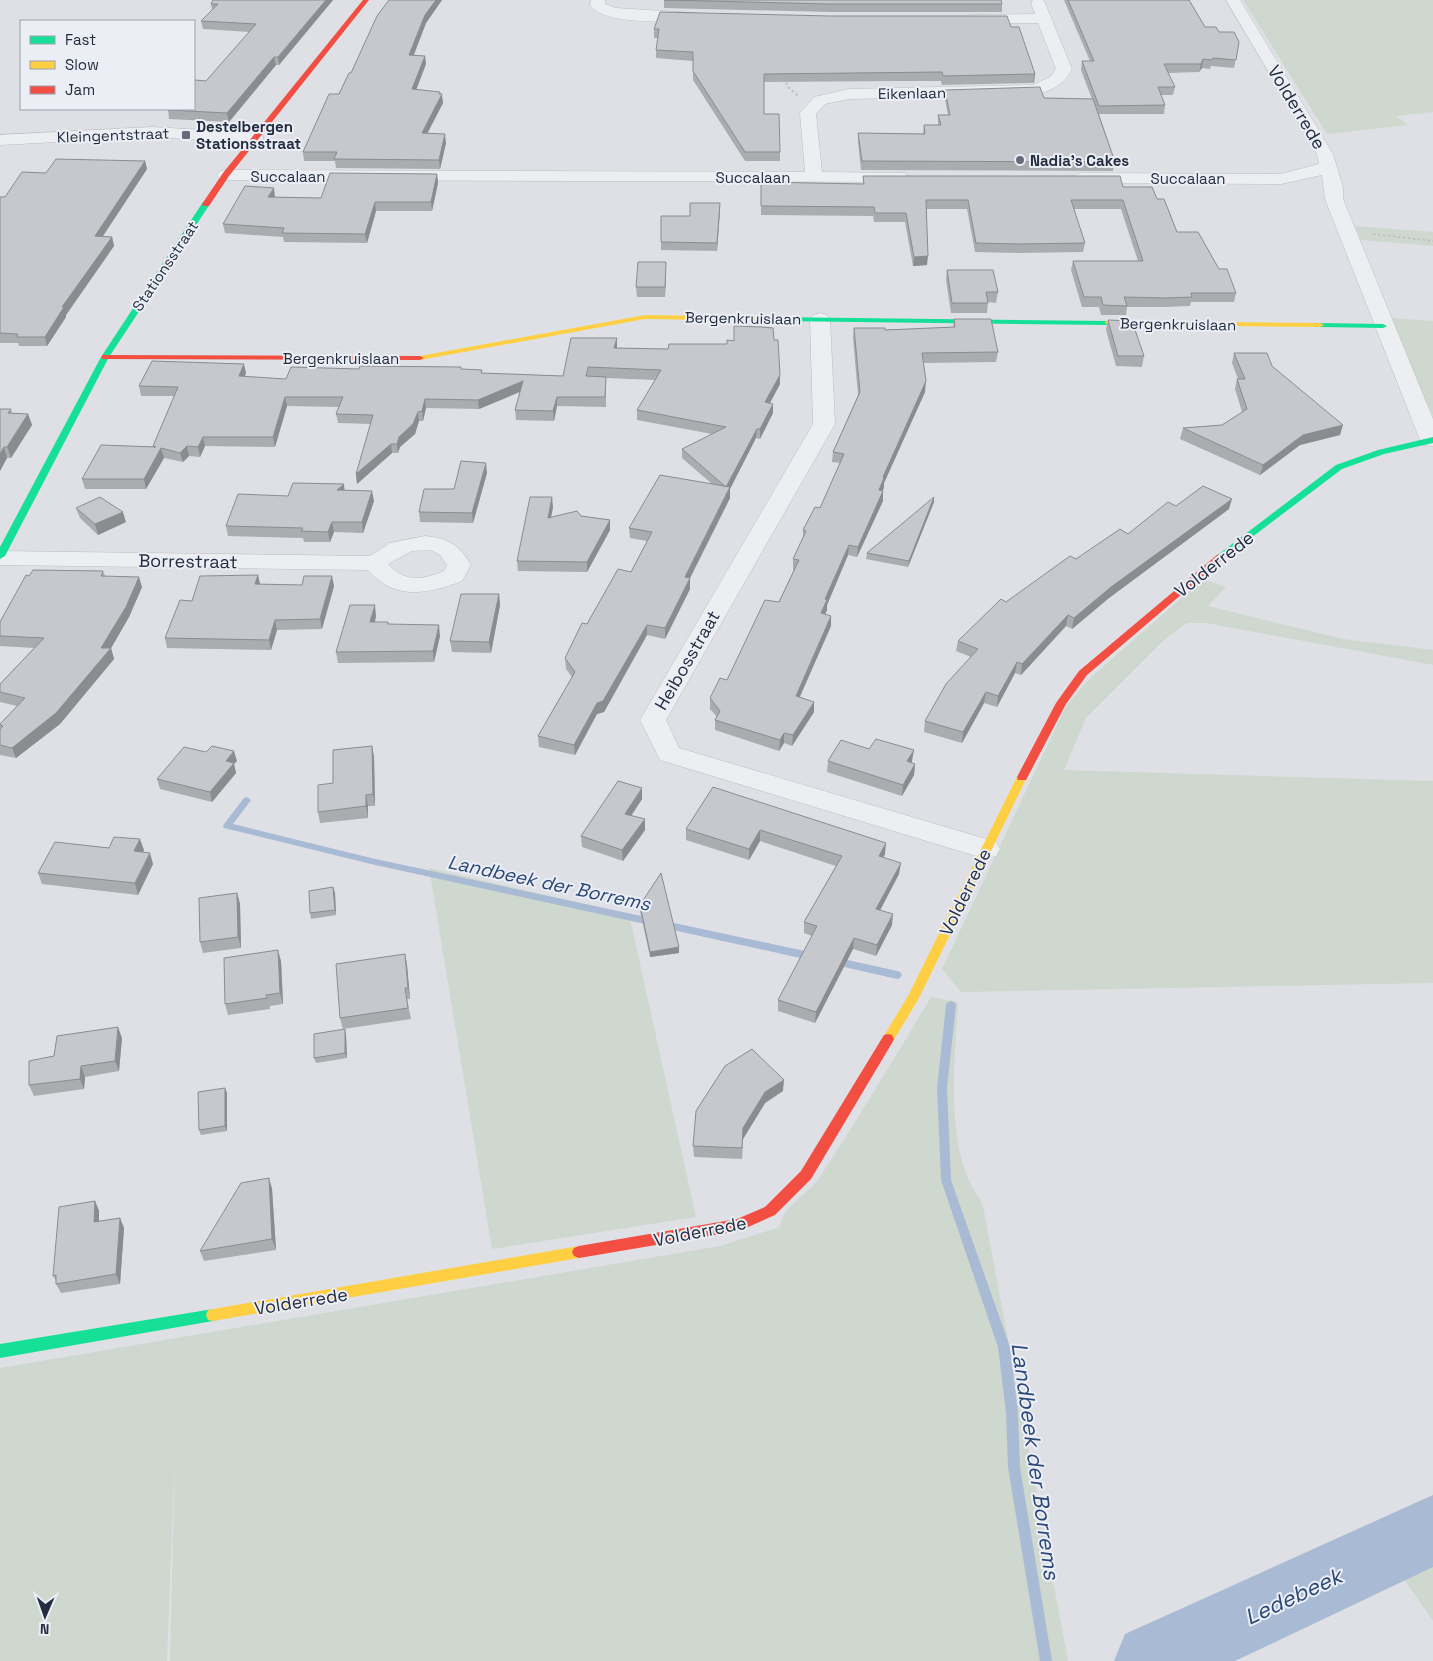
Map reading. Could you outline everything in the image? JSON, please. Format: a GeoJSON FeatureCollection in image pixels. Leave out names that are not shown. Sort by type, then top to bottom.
{"type":"FeatureCollection","features":[{"type":"Feature","properties":{"kind":"street","name":"Stationsstraat"},"geometry":{"type":"LineString","coordinates":[[0,557],[105,357],[226,175],[366,0]]}},
{"type":"Feature","properties":{"kind":"street"},"geometry":{"type":"LineString","coordinates":[[598,0],[597,5],[606,12],[711,18]]}},
{"type":"Feature","properties":{"kind":"street"},"geometry":{"type":"LineString","coordinates":[[642,0],[655,15]]}},
{"type":"Feature","properties":{"kind":"street","name":"Eikenlaan"},"geometry":{"type":"LineString","coordinates":[[817,103],[820,100],[849,94],[1005,92],[1034,90],[1050,85],[1060,78],[1064,70],[1037,0]]}},
{"type":"Feature","properties":{"kind":"street","name":"Volderrede"},"geometry":{"type":"LineString","coordinates":[[0,1351],[730,1227],[762,1218],[784,1200],[806,1175],[913,998],[986,849],[1061,703],[1083,673],[1199,573],[1338,467],[1381,452],[1432,440],[1384,326],[1334,199],[1334,187],[1325,154],[1233,0]]}},
{"type":"Feature","properties":{"kind":"street"},"geometry":{"type":"LineString","coordinates":[[958,19],[1045,18]]}},
{"type":"Feature","properties":{"kind":"street"},"geometry":{"type":"LineString","coordinates":[[814,177],[808,113],[817,103]]}},
{"type":"Feature","properties":{"kind":"street","name":"Kleingentstraat"},"geometry":{"type":"LineString","coordinates":[[0,140],[152,132],[255,138]]}},
{"type":"Feature","properties":{"kind":"street","name":"Succalaan"},"geometry":{"type":"LineString","coordinates":[[1063,178],[1281,178],[1300,176],[1328,167]]}},
{"type":"Feature","properties":{"kind":"street","name":"Succalaan"},"geometry":{"type":"LineString","coordinates":[[226,175],[914,177]]}},
{"type":"Feature","properties":{"kind":"street","name":"Succalaan"},"geometry":{"type":"LineString","coordinates":[[1281,178],[1301,182],[1321,190],[1334,199]]}},
{"type":"Feature","properties":{"kind":"street","name":"Bergenkruislaan"},"geometry":{"type":"LineString","coordinates":[[105,357],[425,358],[645,317],[1384,326]]}},
{"type":"Feature","properties":{"kind":"street","name":"Heibosstraat"},"geometry":{"type":"LineString","coordinates":[[820,319],[824,424],[653,720],[670,754],[986,849]]}},
{"type":"Feature","properties":{"kind":"street","name":"Borrestraat"},"geometry":{"type":"LineString","coordinates":[[0,557],[375,563]]}},
{"type":"Feature","properties":{"kind":"path"},"geometry":{"type":"LineString","coordinates":[[783,74],[784,82],[788,87],[799,96],[817,103]]}},
{"type":"Feature","properties":{"kind":"path"},"geometry":{"type":"LineString","coordinates":[[1347,232],[1433,241]]}},
{"type":"Feature","properties":{"kind":"shaded area"},"geometry":{"type":"Polygon","coordinates":[[[1243,0],[1433,0],[1433,112],[1396,116],[1408,125],[1327,134],[1243,0]]]}},
{"type":"Feature","properties":{"kind":"shaded area"},"geometry":{"type":"Polygon","coordinates":[[[1355,226],[1433,232],[1433,246],[1361,240],[1355,226]]]}},
{"type":"Feature","properties":{"kind":"shaded area"},"geometry":{"type":"Polygon","coordinates":[[[1387,318],[1433,321],[1433,416],[1387,318]]]}},
{"type":"Feature","properties":{"kind":"shaded area"},"geometry":{"type":"Polygon","coordinates":[[[1203,579],[1226,587],[1208,606],[1343,639],[1433,650],[1433,665],[1206,623],[1187,623],[1164,640],[1086,718],[1064,770],[1433,781],[1433,983],[961,992],[942,969],[1066,706],[1089,679],[1203,579]]]}},
{"type":"Feature","properties":{"kind":"shaded area"},"geometry":{"type":"Polygon","coordinates":[[[429,868],[629,914],[696,1217],[492,1249],[429,868]]]}},
{"type":"Feature","properties":{"kind":"shaded area"},"geometry":{"type":"Polygon","coordinates":[[[931,997],[958,1002],[954,1065],[954,1107],[959,1148],[970,1183],[983,1206],[1068,1661],[170,1661],[175,1449],[167,1661],[0,1661],[0,1368],[720,1246],[780,1227],[791,1206],[820,1177],[931,997]]]}},
{"type":"Feature","properties":{"kind":"shaded area"},"geometry":{"type":"Polygon","coordinates":[[[1433,1544],[1433,1621],[1393,1563],[1433,1544]]]}},
{"type":"Feature","properties":{"kind":"building"},"geometry":{"type":"Polygon","coordinates":[[[213,0],[326,0],[278,57],[274,57],[227,113],[168,110],[195,110],[195,80],[206,81],[256,24],[201,21],[218,4],[211,4],[213,0]]]}},
{"type":"Feature","properties":{"kind":"building"},"geometry":{"type":"Polygon","coordinates":[[[389,0],[436,0],[425,15],[409,55],[425,56],[412,89],[440,92],[439,94],[442,94],[422,133],[445,134],[439,160],[334,159],[337,152],[303,152],[329,94],[339,94],[349,73],[351,73],[377,16],[389,0]]]}},
{"type":"Feature","properties":{"kind":"building"},"geometry":{"type":"Polygon","coordinates":[[[664,0],[1001,0],[1002,4],[830,4],[664,0]]]}},
{"type":"Feature","properties":{"kind":"building"},"geometry":{"type":"Polygon","coordinates":[[[1068,0],[1189,0],[1205,27],[1216,27],[1219,32],[1234,32],[1239,42],[1236,60],[1213,58],[1212,60],[1203,59],[1201,64],[1164,64],[1175,87],[1158,87],[1165,105],[1099,106],[1082,61],[1094,61],[1068,0]]]}},
{"type":"Feature","properties":{"kind":"building"},"geometry":{"type":"Polygon","coordinates":[[[660,12],[830,16],[1007,16],[1011,27],[1019,27],[1035,74],[943,76],[942,72],[764,74],[764,114],[779,114],[780,152],[745,152],[693,71],[693,52],[656,50],[659,29],[654,29],[660,12]]]}},
{"type":"Feature","properties":{"kind":"building"},"geometry":{"type":"Polygon","coordinates":[[[1040,87],[1044,98],[1093,99],[1115,162],[862,161],[858,133],[925,134],[924,125],[941,125],[938,115],[950,115],[945,90],[1040,87]]]}},
{"type":"Feature","properties":{"kind":"building"},"geometry":{"type":"Polygon","coordinates":[[[56,159],[145,161],[95,236],[112,237],[62,307],[64,307],[45,337],[17,337],[18,334],[0,333],[0,197],[5,197],[22,172],[46,173],[56,159]]]}},
{"type":"Feature","properties":{"kind":"building"},"geometry":{"type":"Polygon","coordinates":[[[330,173],[437,174],[431,202],[375,202],[365,234],[282,233],[284,228],[223,224],[245,186],[274,188],[268,197],[321,198],[330,173]]]}},
{"type":"Feature","properties":{"kind":"building"},"geometry":{"type":"Polygon","coordinates":[[[863,176],[1120,176],[1123,187],[1152,187],[1157,199],[1164,199],[1177,232],[1198,232],[1219,269],[1227,269],[1236,293],[1191,293],[1192,297],[1166,298],[1124,297],[1127,306],[1103,305],[1101,297],[1084,297],[1073,261],[1143,261],[1123,200],[1071,200],[1085,243],[1018,244],[976,243],[968,200],[926,200],[928,256],[914,257],[906,213],[875,213],[874,207],[761,206],[761,182],[864,184],[863,176]]]}},
{"type":"Feature","properties":{"kind":"building"},"geometry":{"type":"Polygon","coordinates":[[[690,203],[720,203],[717,243],[661,242],[661,216],[690,216],[690,203]]]}},
{"type":"Feature","properties":{"kind":"building"},"geometry":{"type":"Polygon","coordinates":[[[638,262],[666,262],[665,287],[636,287],[638,262]]]}},
{"type":"Feature","properties":{"kind":"building"},"geometry":{"type":"Polygon","coordinates":[[[947,270],[993,270],[998,292],[986,292],[988,303],[952,303],[947,270]]]}},
{"type":"Feature","properties":{"kind":"building"},"geometry":{"type":"Polygon","coordinates":[[[954,319],[991,319],[998,352],[922,353],[926,381],[883,477],[879,490],[883,491],[858,547],[849,545],[825,599],[827,600],[821,613],[831,616],[796,696],[814,702],[793,735],[784,733],[780,740],[715,720],[720,711],[710,698],[720,678],[727,680],[765,600],[779,602],[799,560],[793,559],[806,531],[803,530],[815,507],[820,508],[844,454],[833,452],[860,392],[854,328],[885,328],[885,330],[955,327],[954,319]]]}},
{"type":"Feature","properties":{"kind":"building"},"geometry":{"type":"Polygon","coordinates":[[[1108,320],[1132,321],[1144,356],[1118,356],[1108,320]]]}},
{"type":"Feature","properties":{"kind":"building"},"geometry":{"type":"Polygon","coordinates":[[[734,326],[773,328],[774,340],[778,340],[780,375],[765,402],[773,404],[760,429],[757,429],[726,487],[682,449],[726,427],[637,410],[661,370],[588,367],[586,376],[606,377],[605,397],[557,397],[553,411],[515,410],[523,381],[478,400],[425,399],[422,411],[418,412],[413,424],[399,437],[397,444],[391,444],[356,474],[373,415],[336,414],[343,397],[285,397],[273,437],[203,437],[198,447],[187,446],[180,453],[161,448],[144,479],[82,479],[101,445],[156,447],[153,446],[178,387],[139,386],[152,361],[244,364],[239,376],[286,379],[291,367],[359,369],[360,366],[461,367],[461,369],[482,370],[481,373],[563,376],[571,338],[617,338],[614,348],[668,349],[669,344],[727,344],[727,340],[734,341],[734,326]]]}},
{"type":"Feature","properties":{"kind":"building"},"geometry":{"type":"Polygon","coordinates":[[[1234,353],[1267,353],[1272,366],[1343,425],[1303,435],[1263,465],[1183,428],[1222,425],[1247,409],[1237,379],[1245,379],[1234,353]]]}},
{"type":"Feature","properties":{"kind":"building"},"geometry":{"type":"Polygon","coordinates":[[[0,409],[11,409],[8,413],[28,414],[7,447],[4,447],[0,454],[0,409]]]}},
{"type":"Feature","properties":{"kind":"building"},"geometry":{"type":"Polygon","coordinates":[[[461,461],[486,463],[472,513],[419,512],[424,489],[454,489],[461,461]]]}},
{"type":"Feature","properties":{"kind":"building"},"geometry":{"type":"Polygon","coordinates":[[[660,475],[730,487],[685,577],[690,578],[665,628],[647,625],[603,701],[597,703],[574,745],[538,736],[575,672],[565,658],[582,623],[587,624],[618,569],[631,572],[652,532],[629,528],[660,475]]]}},
{"type":"Feature","properties":{"kind":"building"},"geometry":{"type":"Polygon","coordinates":[[[293,483],[344,484],[337,490],[372,491],[362,522],[332,522],[328,532],[301,531],[303,528],[226,526],[238,494],[288,496],[293,483]]]}},
{"type":"Feature","properties":{"kind":"building"},"geometry":{"type":"Polygon","coordinates":[[[1203,486],[1232,499],[1111,587],[1074,618],[1068,615],[1022,664],[1017,662],[998,696],[986,692],[963,732],[925,721],[946,684],[978,649],[958,641],[1001,599],[1006,602],[1070,556],[1076,559],[1120,529],[1128,534],[1168,502],[1176,506],[1203,486]]]}},
{"type":"Feature","properties":{"kind":"building"},"geometry":{"type":"Polygon","coordinates":[[[100,497],[123,512],[95,524],[76,508],[100,497]]]}},
{"type":"Feature","properties":{"kind":"building"},"geometry":{"type":"Polygon","coordinates":[[[530,497],[552,497],[548,518],[577,511],[581,516],[610,520],[587,562],[517,561],[530,497]]]}},
{"type":"Feature","properties":{"kind":"building"},"geometry":{"type":"Polygon","coordinates":[[[934,497],[909,561],[867,553],[934,497]]]}},
{"type":"Feature","properties":{"kind":"building"},"geometry":{"type":"Polygon","coordinates":[[[33,570],[103,571],[101,576],[139,577],[126,607],[101,648],[111,648],[56,713],[12,748],[0,745],[0,729],[3,726],[0,724],[25,698],[0,692],[0,684],[44,638],[0,636],[0,622],[26,575],[29,576],[33,570]]]}},
{"type":"Feature","properties":{"kind":"building"},"geometry":{"type":"Polygon","coordinates":[[[258,575],[255,584],[302,585],[304,576],[332,576],[320,619],[275,620],[269,640],[165,638],[180,600],[192,601],[200,576],[258,575]]]}},
{"type":"Feature","properties":{"kind":"building"},"geometry":{"type":"Polygon","coordinates":[[[461,594],[499,594],[489,642],[450,641],[461,594]]]}},
{"type":"Feature","properties":{"kind":"building"},"geometry":{"type":"Polygon","coordinates":[[[350,605],[375,605],[370,622],[439,625],[433,651],[336,652],[350,605]]]}},
{"type":"Feature","properties":{"kind":"building"},"geometry":{"type":"Polygon","coordinates":[[[876,739],[914,750],[907,761],[915,764],[903,785],[828,761],[841,740],[869,749],[876,739]]]}},
{"type":"Feature","properties":{"kind":"building"},"geometry":{"type":"Polygon","coordinates":[[[212,746],[234,751],[226,761],[234,763],[210,792],[157,779],[184,747],[206,752],[212,746]]]}},
{"type":"Feature","properties":{"kind":"building"},"geometry":{"type":"Polygon","coordinates":[[[372,746],[373,794],[366,795],[366,806],[318,812],[318,785],[333,783],[333,750],[372,746]]]}},
{"type":"Feature","properties":{"kind":"building"},"geometry":{"type":"Polygon","coordinates":[[[618,781],[642,788],[625,814],[645,819],[622,850],[581,836],[618,781]]]}},
{"type":"Feature","properties":{"kind":"building"},"geometry":{"type":"Polygon","coordinates":[[[713,787],[886,843],[879,856],[901,863],[876,909],[893,914],[877,945],[854,938],[816,1012],[778,1000],[817,926],[804,922],[842,856],[760,830],[749,849],[686,829],[713,787]]]}},
{"type":"Feature","properties":{"kind":"building"},"geometry":{"type":"Polygon","coordinates":[[[114,837],[140,839],[134,851],[150,853],[135,883],[38,873],[55,842],[109,848],[114,837]]]}},
{"type":"Feature","properties":{"kind":"building"},"geometry":{"type":"Polygon","coordinates":[[[661,873],[679,947],[650,952],[640,905],[661,873]]]}},
{"type":"Feature","properties":{"kind":"building"},"geometry":{"type":"Polygon","coordinates":[[[333,887],[335,910],[310,913],[309,891],[333,887]]]}},
{"type":"Feature","properties":{"kind":"building"},"geometry":{"type":"Polygon","coordinates":[[[237,893],[238,937],[200,942],[199,898],[237,893]]]}},
{"type":"Feature","properties":{"kind":"building"},"geometry":{"type":"Polygon","coordinates":[[[278,950],[280,993],[266,995],[267,998],[225,1004],[224,958],[278,950]]]}},
{"type":"Feature","properties":{"kind":"building"},"geometry":{"type":"Polygon","coordinates":[[[405,954],[408,988],[405,988],[408,1008],[340,1018],[336,964],[405,954]]]}},
{"type":"Feature","properties":{"kind":"building"},"geometry":{"type":"Polygon","coordinates":[[[118,1027],[115,1061],[81,1066],[80,1079],[29,1085],[29,1061],[54,1056],[57,1036],[118,1027]]]}},
{"type":"Feature","properties":{"kind":"building"},"geometry":{"type":"Polygon","coordinates":[[[345,1029],[345,1053],[314,1058],[314,1034],[345,1029]]]}},
{"type":"Feature","properties":{"kind":"building"},"geometry":{"type":"Polygon","coordinates":[[[752,1049],[784,1080],[765,1092],[743,1128],[742,1148],[693,1146],[696,1111],[725,1066],[752,1049]]]}},
{"type":"Feature","properties":{"kind":"building"},"geometry":{"type":"Polygon","coordinates":[[[225,1088],[225,1126],[199,1130],[198,1092],[225,1088]]]}},
{"type":"Feature","properties":{"kind":"building"},"geometry":{"type":"Polygon","coordinates":[[[269,1178],[272,1239],[200,1251],[241,1183],[269,1178]]]}},
{"type":"Feature","properties":{"kind":"building"},"geometry":{"type":"Polygon","coordinates":[[[95,1201],[94,1222],[120,1218],[116,1274],[56,1284],[56,1275],[53,1276],[59,1207],[95,1201]]]}},
{"type":"Feature","properties":{"kind":"waterway","name":"Landbeek der Borrems"},"geometry":{"type":"LineString","coordinates":[[247,800],[227,826],[371,861],[814,957]]}},
{"type":"Feature","properties":{"kind":"waterway","name":"Landbeek der Borrems"},"geometry":{"type":"LineString","coordinates":[[834,961],[897,975]]}},
{"type":"Feature","properties":{"kind":"waterway","name":"Landbeek der Borrems"},"geometry":{"type":"LineString","coordinates":[[951,1005],[942,1088],[946,1180],[1004,1347],[1012,1413],[1014,1467],[1046,1661]]}},
{"type":"Feature","properties":{"kind":"waterway","name":"Ledebeek"},"geometry":{"type":"LineString","coordinates":[[1152,1661],[1433,1530]]}},
{"type":"Feature","properties":{"kind":"traffic: fast"},"geometry":{"type":"LineString","coordinates":[[0,556],[105,357],[206,204]]}},
{"type":"Feature","properties":{"kind":"traffic: fast"},"geometry":{"type":"LineString","coordinates":[[775,319],[1109,323]]}},
{"type":"Feature","properties":{"kind":"traffic: fast"},"geometry":{"type":"LineString","coordinates":[[1320,325],[1383,326]]}},
{"type":"Feature","properties":{"kind":"traffic: fast"},"geometry":{"type":"LineString","coordinates":[[1220,557],[1339,467],[1381,452],[1433,440]]}},
{"type":"Feature","properties":{"kind":"traffic: fast"},"geometry":{"type":"LineString","coordinates":[[0,1351],[213,1315]]}},
{"type":"Feature","properties":{"kind":"traffic: slow"},"geometry":{"type":"LineString","coordinates":[[420,358],[645,317],[775,319]]}},
{"type":"Feature","properties":{"kind":"traffic: slow"},"geometry":{"type":"LineString","coordinates":[[1109,323],[1320,325]]}},
{"type":"Feature","properties":{"kind":"traffic: slow"},"geometry":{"type":"LineString","coordinates":[[888,1039],[913,998],[1022,777]]}},
{"type":"Feature","properties":{"kind":"traffic: slow"},"geometry":{"type":"LineString","coordinates":[[213,1315],[579,1252]]}},
{"type":"Feature","properties":{"kind":"traffic: jam"},"geometry":{"type":"LineString","coordinates":[[206,204],[226,175],[366,0]]}},
{"type":"Feature","properties":{"kind":"traffic: jam"},"geometry":{"type":"LineString","coordinates":[[105,357],[420,358]]}},
{"type":"Feature","properties":{"kind":"traffic: jam"},"geometry":{"type":"LineString","coordinates":[[1022,777],[1061,703],[1083,673],[1220,557]]}},
{"type":"Feature","properties":{"kind":"traffic: jam"},"geometry":{"type":"LineString","coordinates":[[579,1252],[739,1225],[770,1211],[806,1175],[888,1039]]}},
{"type":"Feature","properties":{"kind":"place","name":"Destelbergen Stationsstraat"},"geometry":{"type":"Point","coordinates":[186,135]}},
{"type":"Feature","properties":{"kind":"place","name":"Nadia's Cakes"},"geometry":{"type":"Point","coordinates":[1020,160]}}]}
